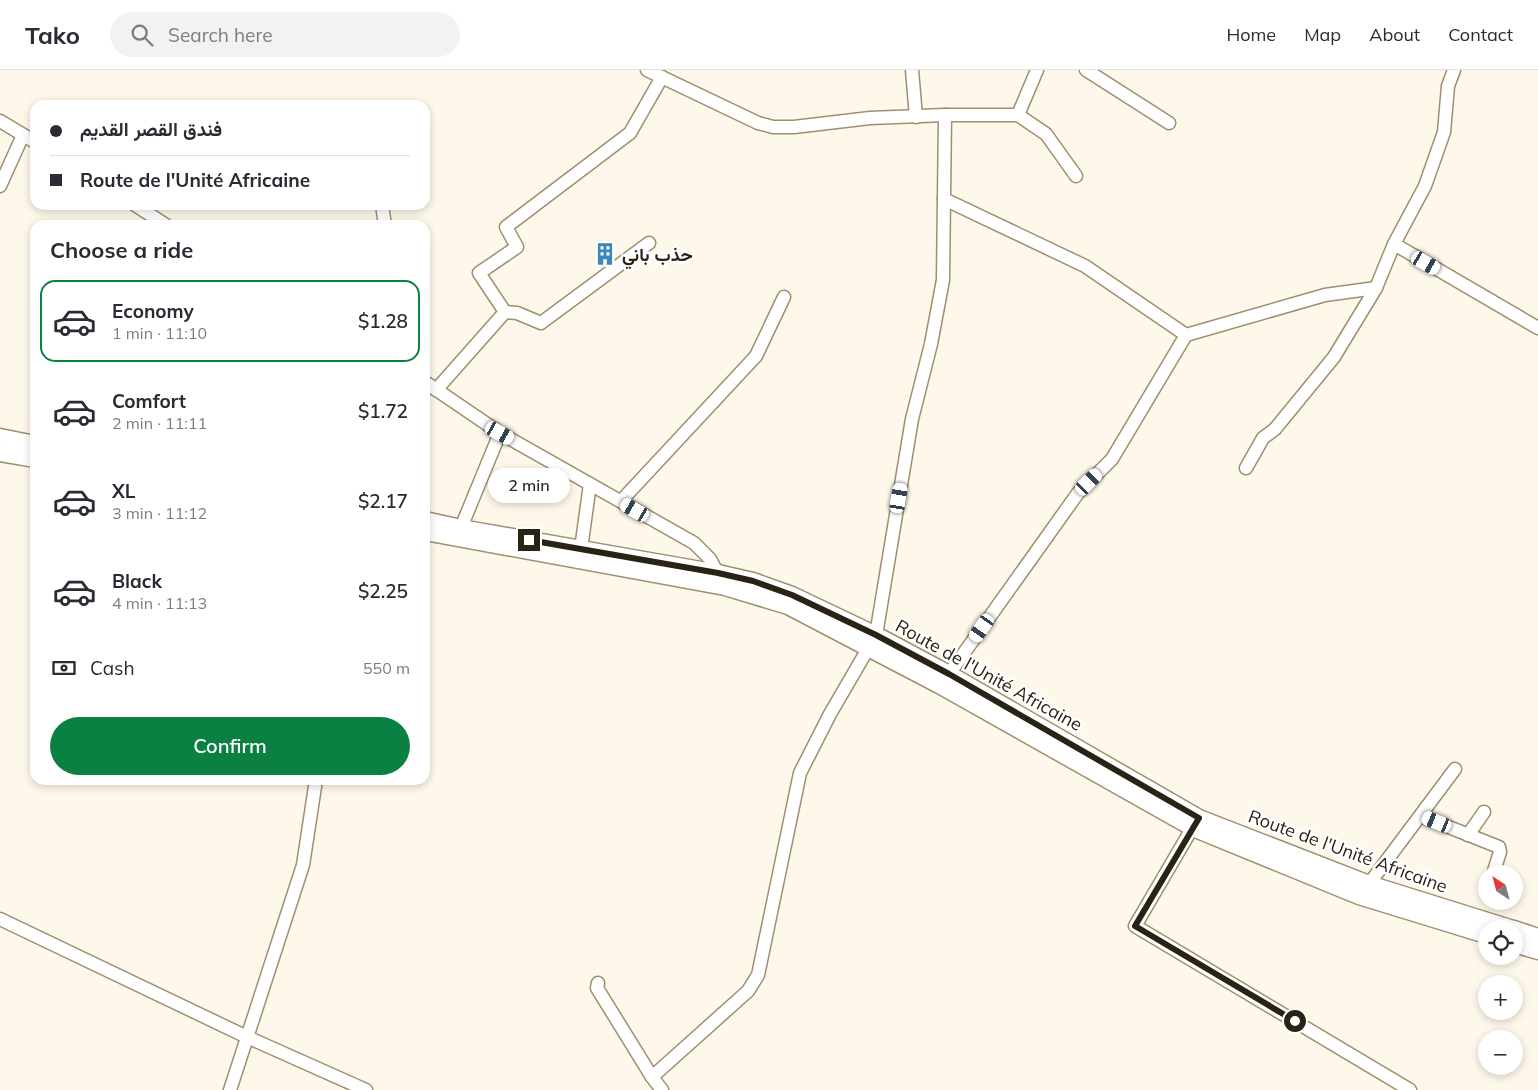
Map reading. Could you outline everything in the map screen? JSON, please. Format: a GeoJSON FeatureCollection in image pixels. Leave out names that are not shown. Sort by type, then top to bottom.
{"type":"FeatureCollection","features":[{"type":"Feature","properties":{"kind":"main road"},"geometry":{"type":"LineString","coordinates":[[0,437],[30,443]]}},
{"type":"Feature","properties":{"kind":"main road"},"geometry":{"type":"LineString","coordinates":[[0,452],[30,458]]}},
{"type":"Feature","properties":{"kind":"main road","name":"Route de l'Unité Africaine"},"geometry":{"type":"LineString","coordinates":[[430,522],[459,533]]}},
{"type":"Feature","properties":{"kind":"main road","name":"Route de l'Unité Africaine"},"geometry":{"type":"LineString","coordinates":[[430,532],[459,533],[752,587],[788,606],[949,674],[1196,823],[1369,884],[1484,920]]}},
{"type":"Feature","properties":{"kind":"main road","name":"Route de l'Unité Africaine"},"geometry":{"type":"LineString","coordinates":[[872,642],[949,691],[1196,823],[1359,896],[1478,933]]}},
{"type":"Feature","properties":{"kind":"main road","name":"Route de l'Unité Africaine"},"geometry":{"type":"LineString","coordinates":[[1523,932],[1538,937]]}},
{"type":"Feature","properties":{"kind":"main road"},"geometry":{"type":"LineString","coordinates":[[1523,947],[1538,951]]}},
{"type":"Feature","properties":{"kind":"street"},"geometry":{"type":"LineString","coordinates":[[647,70],[758,123],[773,127],[794,127],[870,118],[945,114],[1018,116],[1046,134],[1076,176]]}},
{"type":"Feature","properties":{"kind":"street"},"geometry":{"type":"LineString","coordinates":[[912,70],[916,116]]}},
{"type":"Feature","properties":{"kind":"street"},"geometry":{"type":"LineString","coordinates":[[1018,116],[1037,70]]}},
{"type":"Feature","properties":{"kind":"street"},"geometry":{"type":"LineString","coordinates":[[1086,70],[1169,123]]}},
{"type":"Feature","properties":{"kind":"street"},"geometry":{"type":"LineString","coordinates":[[1246,468],[1263,438],[1275,429],[1334,356],[1376,288],[1394,244],[1425,186],[1444,132],[1448,86],[1454,70]]}},
{"type":"Feature","properties":{"kind":"street"},"geometry":{"type":"LineString","coordinates":[[505,312],[479,273],[517,247],[506,227],[630,133],[662,77]]}},
{"type":"Feature","properties":{"kind":"street"},"geometry":{"type":"LineString","coordinates":[[652,1076],[748,991],[758,974],[800,773],[830,714],[872,642],[912,419],[931,344],[943,280],[945,114]]}},
{"type":"Feature","properties":{"kind":"street"},"geometry":{"type":"LineString","coordinates":[[0,122],[30,139]]}},
{"type":"Feature","properties":{"kind":"street"},"geometry":{"type":"LineString","coordinates":[[0,186],[24,135]]}},
{"type":"Feature","properties":{"kind":"street"},"geometry":{"type":"LineString","coordinates":[[944,199],[1085,266],[1186,335]]}},
{"type":"Feature","properties":{"kind":"street"},"geometry":{"type":"LineString","coordinates":[[142,210],[158,220]]}},
{"type":"Feature","properties":{"kind":"street"},"geometry":{"type":"LineString","coordinates":[[505,312],[517,313],[541,323],[649,243]]}},
{"type":"Feature","properties":{"kind":"street"},"geometry":{"type":"LineString","coordinates":[[1394,244],[1538,328]]}},
{"type":"Feature","properties":{"kind":"street"},"geometry":{"type":"LineString","coordinates":[[949,674],[1078,493],[1112,459],[1186,335],[1325,295],[1376,288]]}},
{"type":"Feature","properties":{"kind":"street"},"geometry":{"type":"LineString","coordinates":[[621,502],[756,356],[784,297]]}},
{"type":"Feature","properties":{"kind":"street"},"geometry":{"type":"LineString","coordinates":[[436,390],[505,312]]}},
{"type":"Feature","properties":{"kind":"street"},"geometry":{"type":"LineString","coordinates":[[430,386],[500,433],[694,543],[710,558],[721,580]]}},
{"type":"Feature","properties":{"kind":"street"},"geometry":{"type":"LineString","coordinates":[[459,533],[500,433]]}},
{"type":"Feature","properties":{"kind":"street"},"geometry":{"type":"LineString","coordinates":[[580,555],[590,484]]}},
{"type":"Feature","properties":{"kind":"street"},"geometry":{"type":"LineString","coordinates":[[1369,884],[1455,769]]}},
{"type":"Feature","properties":{"kind":"street"},"geometry":{"type":"LineString","coordinates":[[230,1090],[303,865],[315,785]]}},
{"type":"Feature","properties":{"kind":"street"},"geometry":{"type":"LineString","coordinates":[[1468,835],[1484,812]]}},
{"type":"Feature","properties":{"kind":"street"},"geometry":{"type":"LineString","coordinates":[[1421,816],[1500,849],[1496,865]]}},
{"type":"Feature","properties":{"kind":"street"},"geometry":{"type":"LineString","coordinates":[[1196,823],[1135,926],[1410,1090]]}},
{"type":"Feature","properties":{"kind":"street"},"geometry":{"type":"LineString","coordinates":[[0,919],[247,1037],[366,1090]]}},
{"type":"Feature","properties":{"kind":"street"},"geometry":{"type":"LineString","coordinates":[[598,982],[597,988],[662,1090]]}},
{"type":"Feature","properties":{"kind":"place","name":"حذب باني"},"geometry":{"type":"Point","coordinates":[605,254]}},
{"type":"Feature","properties":{"kind":"route"},"geometry":{"type":"LineString","coordinates":[[529,540],[718,573],[753,581],[792,595],[876,635],[949,674],[1199,818],[1135,926],[1295,1021]]}}]}
